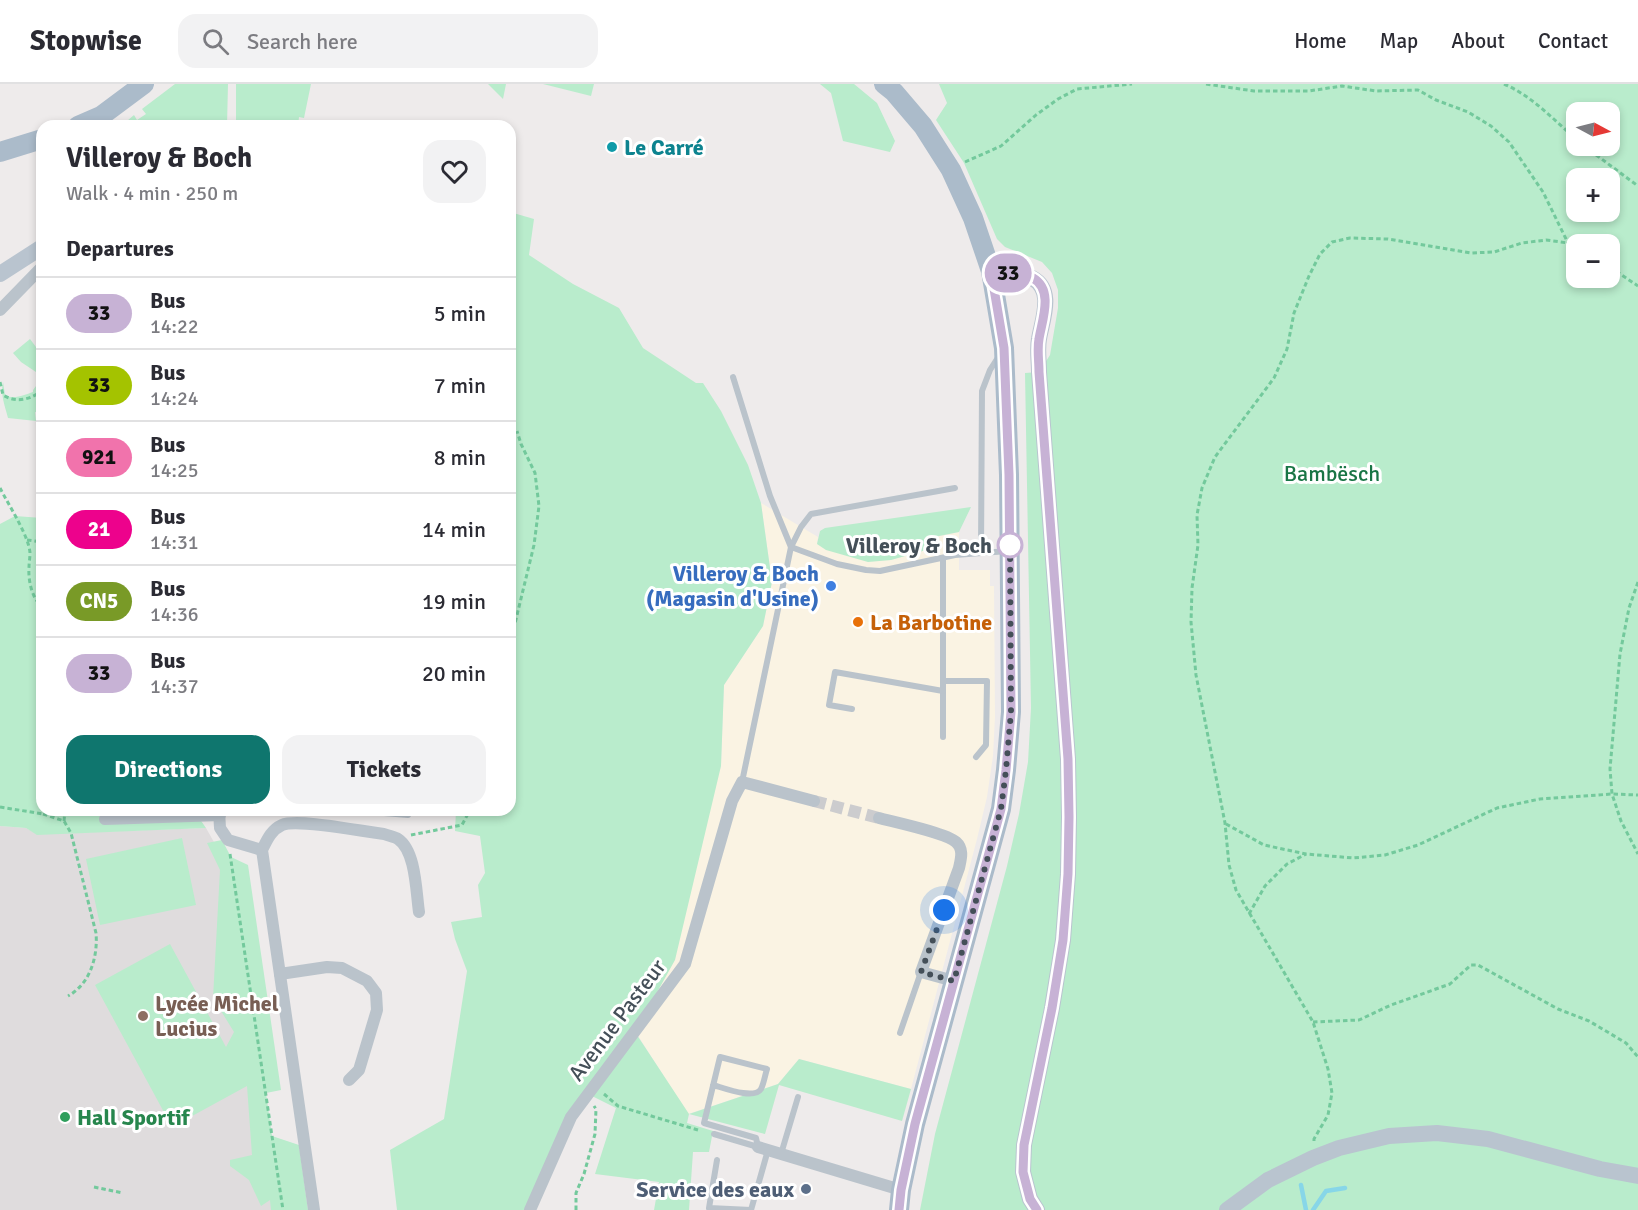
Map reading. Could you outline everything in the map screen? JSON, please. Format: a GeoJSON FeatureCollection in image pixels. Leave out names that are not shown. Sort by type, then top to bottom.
{"type":"FeatureCollection","features":[{"type":"Feature","properties":{"kind":"main road"},"geometry":{"type":"LineString","coordinates":[[105,120],[144,84]]}},
{"type":"Feature","properties":{"kind":"main road"},"geometry":{"type":"LineString","coordinates":[[884,84],[894,92],[922,126],[951,170],[973,218],[991,271],[1004,348],[1010,550],[1011,712],[1001,809],[915,1124],[899,1210]]}},
{"type":"Feature","properties":{"kind":"main road"},"geometry":{"type":"LineString","coordinates":[[0,152],[36,141]]}},
{"type":"Feature","properties":{"kind":"main road"},"geometry":{"type":"LineString","coordinates":[[0,274],[36,251]]}},
{"type":"Feature","properties":{"kind":"main road"},"geometry":{"type":"LineString","coordinates":[[991,271],[1031,277],[1040,283],[1044,291],[1045,305],[1038,341],[1039,372],[1068,759],[1068,874],[1063,940],[1052,1008],[1024,1145],[1023,1172],[1030,1199],[1037,1210]]}},
{"type":"Feature","properties":{"kind":"main road"},"geometry":{"type":"LineString","coordinates":[[1227,1210],[1268,1180],[1313,1158],[1339,1148],[1389,1136],[1437,1133],[1488,1139],[1600,1169],[1638,1176]]}},
{"type":"Feature","properties":{"kind":"street"},"geometry":{"type":"LineString","coordinates":[[0,310],[36,273]]}},
{"type":"Feature","properties":{"kind":"street"},"geometry":{"type":"LineString","coordinates":[[742,782],[814,801]]}},
{"type":"Feature","properties":{"kind":"street","name":"Avenue Pasteur"},"geometry":{"type":"LineString","coordinates":[[530,1210],[571,1116],[685,964],[732,801],[742,782]]}},
{"type":"Feature","properties":{"kind":"street"},"geometry":{"type":"LineString","coordinates":[[105,819],[162,816]]}},
{"type":"Feature","properties":{"kind":"street"},"geometry":{"type":"LineString","coordinates":[[219,816],[220,828],[228,840],[262,850]]}},
{"type":"Feature","properties":{"kind":"street"},"geometry":{"type":"LineString","coordinates":[[879,818],[944,836],[956,842],[962,855],[921,972],[954,981]]}},
{"type":"Feature","properties":{"kind":"street"},"geometry":{"type":"LineString","coordinates":[[314,1210],[262,850],[270,834],[283,825],[299,822],[384,834],[397,838],[408,848],[412,861],[419,912]]}},
{"type":"Feature","properties":{"kind":"street"},"geometry":{"type":"LineString","coordinates":[[280,974],[327,967],[342,968],[367,981],[376,993],[376,1010],[359,1070],[349,1080]]}},
{"type":"Feature","properties":{"kind":"street"},"geometry":{"type":"LineString","coordinates":[[763,1148],[901,1190]]}},
{"type":"Feature","properties":{"kind":"lane"},"geometry":{"type":"LineString","coordinates":[[981,552],[982,391],[990,370],[1004,348]]}},
{"type":"Feature","properties":{"kind":"lane"},"geometry":{"type":"LineString","coordinates":[[733,377],[770,496],[791,547],[837,564],[866,570],[889,570],[943,558],[1010,550]]}},
{"type":"Feature","properties":{"kind":"lane"},"geometry":{"type":"LineString","coordinates":[[742,782],[791,547],[801,527],[811,514],[955,488]]}},
{"type":"Feature","properties":{"kind":"lane"},"geometry":{"type":"LineString","coordinates":[[943,558],[943,737]]}},
{"type":"Feature","properties":{"kind":"lane"},"geometry":{"type":"LineString","coordinates":[[852,709],[829,705],[835,672],[943,691]]}},
{"type":"Feature","properties":{"kind":"lane"},"geometry":{"type":"LineString","coordinates":[[943,681],[987,681],[986,745],[976,757]]}},
{"type":"Feature","properties":{"kind":"lane"},"geometry":{"type":"LineString","coordinates":[[900,1033],[921,972]]}},
{"type":"Feature","properties":{"kind":"lane"},"geometry":{"type":"LineString","coordinates":[[713,1085],[749,1095],[756,1094],[761,1090],[767,1069],[720,1057],[713,1085],[704,1123],[756,1138],[763,1148],[751,1210],[709,1208],[717,1160]]}},
{"type":"Feature","properties":{"kind":"lane"},"geometry":{"type":"LineString","coordinates":[[781,1154],[798,1097]]}},
{"type":"Feature","properties":{"kind":"lane"},"geometry":{"type":"LineString","coordinates":[[714,1134],[763,1148]]}},
{"type":"Feature","properties":{"kind":"path"},"geometry":{"type":"LineString","coordinates":[[951,170],[1001,146],[1036,115],[1077,89],[1095,85],[1132,84]]}},
{"type":"Feature","properties":{"kind":"path"},"geometry":{"type":"LineString","coordinates":[[1206,84],[1254,91],[1309,92],[1352,84]]}},
{"type":"Feature","properties":{"kind":"path"},"geometry":{"type":"LineString","coordinates":[[1504,84],[1514,88],[1539,106],[1566,130]]}},
{"type":"Feature","properties":{"kind":"path"},"geometry":{"type":"LineString","coordinates":[[1342,86],[1376,91],[1418,90],[1436,100],[1468,112],[1491,126],[1509,142],[1543,192],[1566,239]]}},
{"type":"Feature","properties":{"kind":"path"},"geometry":{"type":"LineString","coordinates":[[1598,156],[1638,186]]}},
{"type":"Feature","properties":{"kind":"path"},"geometry":{"type":"LineString","coordinates":[[1313,1158],[1314,1139],[1328,1114],[1332,1093],[1328,1069],[1313,1022],[1236,890],[1229,865],[1225,823],[1196,675],[1191,622],[1192,588],[1198,545],[1197,515],[1202,488],[1215,457],[1274,378],[1287,349],[1294,313],[1320,254],[1332,242],[1350,237],[1388,239],[1470,253],[1494,252],[1522,243],[1546,240],[1566,243]]}},
{"type":"Feature","properties":{"kind":"path"},"geometry":{"type":"LineString","coordinates":[[1620,274],[1638,286]]}},
{"type":"Feature","properties":{"kind":"path"},"geometry":{"type":"LineString","coordinates":[[0,382],[3,395],[11,400],[29,398],[36,394]]}},
{"type":"Feature","properties":{"kind":"path"},"geometry":{"type":"LineString","coordinates":[[516,619],[534,545],[539,506],[535,472],[520,444],[517,431]]}},
{"type":"Feature","properties":{"kind":"path"},"geometry":{"type":"LineString","coordinates":[[0,488],[27,540],[30,552],[28,568],[30,585],[36,598]]}},
{"type":"Feature","properties":{"kind":"path"},"geometry":{"type":"LineString","coordinates":[[27,540],[36,541]]}},
{"type":"Feature","properties":{"kind":"path"},"geometry":{"type":"LineString","coordinates":[[1638,582],[1629,608],[1620,654],[1610,769],[1612,794],[1621,821],[1638,854]]}},
{"type":"Feature","properties":{"kind":"path"},"geometry":{"type":"LineString","coordinates":[[1225,823],[1264,845],[1306,854],[1353,858],[1385,855],[1426,842],[1497,808],[1540,799],[1612,794],[1638,795]]}},
{"type":"Feature","properties":{"kind":"path"},"geometry":{"type":"LineString","coordinates":[[0,807],[36,813]]}},
{"type":"Feature","properties":{"kind":"path"},"geometry":{"type":"LineString","coordinates":[[49,816],[64,821]]}},
{"type":"Feature","properties":{"kind":"path"},"geometry":{"type":"LineString","coordinates":[[64,816],[71,833],[97,945],[90,974],[78,991],[68,996]]}},
{"type":"Feature","properties":{"kind":"path"},"geometry":{"type":"LineString","coordinates":[[397,838],[462,825],[467,816]]}},
{"type":"Feature","properties":{"kind":"path"},"geometry":{"type":"LineString","coordinates":[[228,840],[283,1210]]}},
{"type":"Feature","properties":{"kind":"path"},"geometry":{"type":"LineString","coordinates":[[1249,914],[1265,886],[1287,864],[1306,854]]}},
{"type":"Feature","properties":{"kind":"path"},"geometry":{"type":"LineString","coordinates":[[1313,1022],[1359,1020],[1391,1005],[1450,984],[1471,965],[1478,965],[1557,1009],[1589,1021],[1626,1043],[1638,1057]]}},
{"type":"Feature","properties":{"kind":"path"},"geometry":{"type":"LineString","coordinates":[[591,1090],[618,1106],[714,1134]]}},
{"type":"Feature","properties":{"kind":"path"},"geometry":{"type":"LineString","coordinates":[[576,1210],[576,1193],[595,1134],[596,1109],[591,1090]]}},
{"type":"Feature","properties":{"kind":"path"},"geometry":{"type":"LineString","coordinates":[[94,1187],[123,1193]]}},
{"type":"Feature","properties":{"kind":"shaded area"},"geometry":{"type":"Polygon","coordinates":[[[761,503],[818,537],[817,544],[891,560],[926,550],[924,539],[959,532],[959,570],[990,570],[990,586],[994,586],[993,756],[987,797],[977,839],[911,1089],[799,1059],[778,1084],[688,1114],[635,1031],[721,766],[724,685],[763,626],[772,582],[761,503]]]}},
{"type":"Feature","properties":{"kind":"shaded area","name":"Lycée Michel Lucius"},"geometry":{"type":"Polygon","coordinates":[[[0,826],[26,828],[37,834],[206,828],[228,867],[278,1210],[0,1210],[0,826]]]}},
{"type":"Feature","properties":{"kind":"green space"},"geometry":{"type":"Polygon","coordinates":[[[175,84],[228,84],[227,120],[137,120],[146,114],[142,109],[175,84]]]}},
{"type":"Feature","properties":{"kind":"green space"},"geometry":{"type":"Polygon","coordinates":[[[236,84],[311,84],[304,118],[299,117],[299,120],[236,120],[236,84]]]}},
{"type":"Feature","properties":{"kind":"green space"},"geometry":{"type":"Polygon","coordinates":[[[488,84],[506,84],[503,99],[488,84]]]}},
{"type":"Feature","properties":{"kind":"green space"},"geometry":{"type":"Polygon","coordinates":[[[543,84],[594,84],[591,96],[543,84]]]}},
{"type":"Feature","properties":{"kind":"green space"},"geometry":{"type":"Polygon","coordinates":[[[820,84],[854,84],[877,103],[895,141],[890,152],[843,141],[831,93],[820,84]]]}},
{"type":"Feature","properties":{"kind":"green space","name":"Bambësch"},"geometry":{"type":"Polygon","coordinates":[[[939,84],[1638,84],[1638,1210],[920,1210],[935,1134],[1007,866],[1028,762],[1031,708],[1025,373],[1039,372],[1050,355],[1058,308],[1058,290],[1052,273],[1042,262],[1005,247],[997,239],[964,163],[936,120],[947,103],[939,84]]]}},
{"type":"Feature","properties":{"kind":"green space"},"geometry":{"type":"Polygon","coordinates":[[[516,214],[534,219],[529,255],[573,284],[619,308],[643,348],[696,383],[703,383],[721,411],[748,465],[761,503],[772,582],[763,626],[724,685],[721,766],[675,960],[635,1032],[689,1114],[687,1123],[713,1131],[709,1152],[693,1152],[689,1210],[654,1210],[659,1182],[595,1174],[616,1108],[588,1094],[530,1210],[397,1210],[390,1150],[444,1119],[467,971],[451,922],[482,917],[478,885],[485,873],[480,836],[455,831],[456,816],[516,816],[516,214]]]}},
{"type":"Feature","properties":{"kind":"green space"},"geometry":{"type":"Polygon","coordinates":[[[30,339],[36,347],[36,372],[21,362],[13,353],[30,339]]]}},
{"type":"Feature","properties":{"kind":"green space"},"geometry":{"type":"Polygon","coordinates":[[[3,382],[5,395],[8,396],[23,396],[36,386],[36,421],[8,418],[2,396],[3,382]]]}},
{"type":"Feature","properties":{"kind":"green space"},"geometry":{"type":"Polygon","coordinates":[[[971,507],[959,532],[924,539],[926,550],[891,560],[868,562],[826,550],[817,544],[820,531],[825,528],[971,507]]]}},
{"type":"Feature","properties":{"kind":"green space"},"geometry":{"type":"Polygon","coordinates":[[[15,516],[36,518],[36,816],[105,816],[105,818],[198,816],[206,828],[37,835],[26,828],[0,826],[0,524],[15,516]]]}},
{"type":"Feature","properties":{"kind":"green space"},"geometry":{"type":"Polygon","coordinates":[[[182,838],[196,905],[100,925],[86,859],[182,838]]]}},
{"type":"Feature","properties":{"kind":"green space"},"geometry":{"type":"Polygon","coordinates":[[[222,840],[231,857],[248,865],[281,1090],[266,1093],[272,1136],[299,1145],[308,1210],[271,1210],[270,1200],[261,1206],[249,1180],[230,1166],[230,1160],[252,1155],[247,1086],[172,1127],[95,985],[170,944],[226,1047],[234,1032],[213,998],[220,870],[207,843],[222,840]]]}},
{"type":"Feature","properties":{"kind":"green space"},"geometry":{"type":"Polygon","coordinates":[[[799,1059],[911,1089],[902,1121],[779,1085],[765,1134],[689,1114],[778,1084],[799,1059]]]}},
{"type":"Feature","properties":{"kind":"waterway"},"geometry":{"type":"LineString","coordinates":[[1301,1185],[1306,1210]]}},
{"type":"Feature","properties":{"kind":"waterway"},"geometry":{"type":"LineString","coordinates":[[1313,1210],[1326,1191],[1345,1188]]}},
{"type":"Feature","properties":{"kind":"tunnel"},"geometry":{"type":"LineString","coordinates":[[814,801],[879,818]]}},
{"type":"Feature","properties":{"kind":"bus line","name":"33"},"geometry":{"type":"LineString","coordinates":[[899,1210],[915,1124],[1001,809],[1006,770],[1011,712],[1007,407],[1004,348],[991,271],[1031,277],[1040,283],[1044,291],[1045,305],[1038,341],[1039,372],[1068,759],[1068,874],[1063,940],[1052,1008],[1024,1145],[1023,1172],[1030,1199],[1037,1210]]}},
{"type":"Feature","properties":{"kind":"place","name":"Le Carré"},"geometry":{"type":"Point","coordinates":[612,147]}},
{"type":"Feature","properties":{"kind":"place","name":"Villeroy & Boch"},"geometry":{"type":"Point","coordinates":[1010,545]}},
{"type":"Feature","properties":{"kind":"place","name":"Villeroy & Boch (Magasin d'Usine)"},"geometry":{"type":"Point","coordinates":[831,586]}},
{"type":"Feature","properties":{"kind":"place","name":"La Barbotine"},"geometry":{"type":"Point","coordinates":[858,622]}},
{"type":"Feature","properties":{"kind":"place","name":"Lycée Michel Lucius"},"geometry":{"type":"Point","coordinates":[143,1016]}},
{"type":"Feature","properties":{"kind":"place","name":"Hall Sportif"},"geometry":{"type":"Point","coordinates":[65,1117]}},
{"type":"Feature","properties":{"kind":"place","name":"Service des eaux"},"geometry":{"type":"Point","coordinates":[806,1189]}},
{"type":"Feature","properties":{"kind":"route"},"geometry":{"type":"LineString","coordinates":[[944,910],[921,972],[954,981],[1001,809],[1011,712],[1010,545]]}}]}
